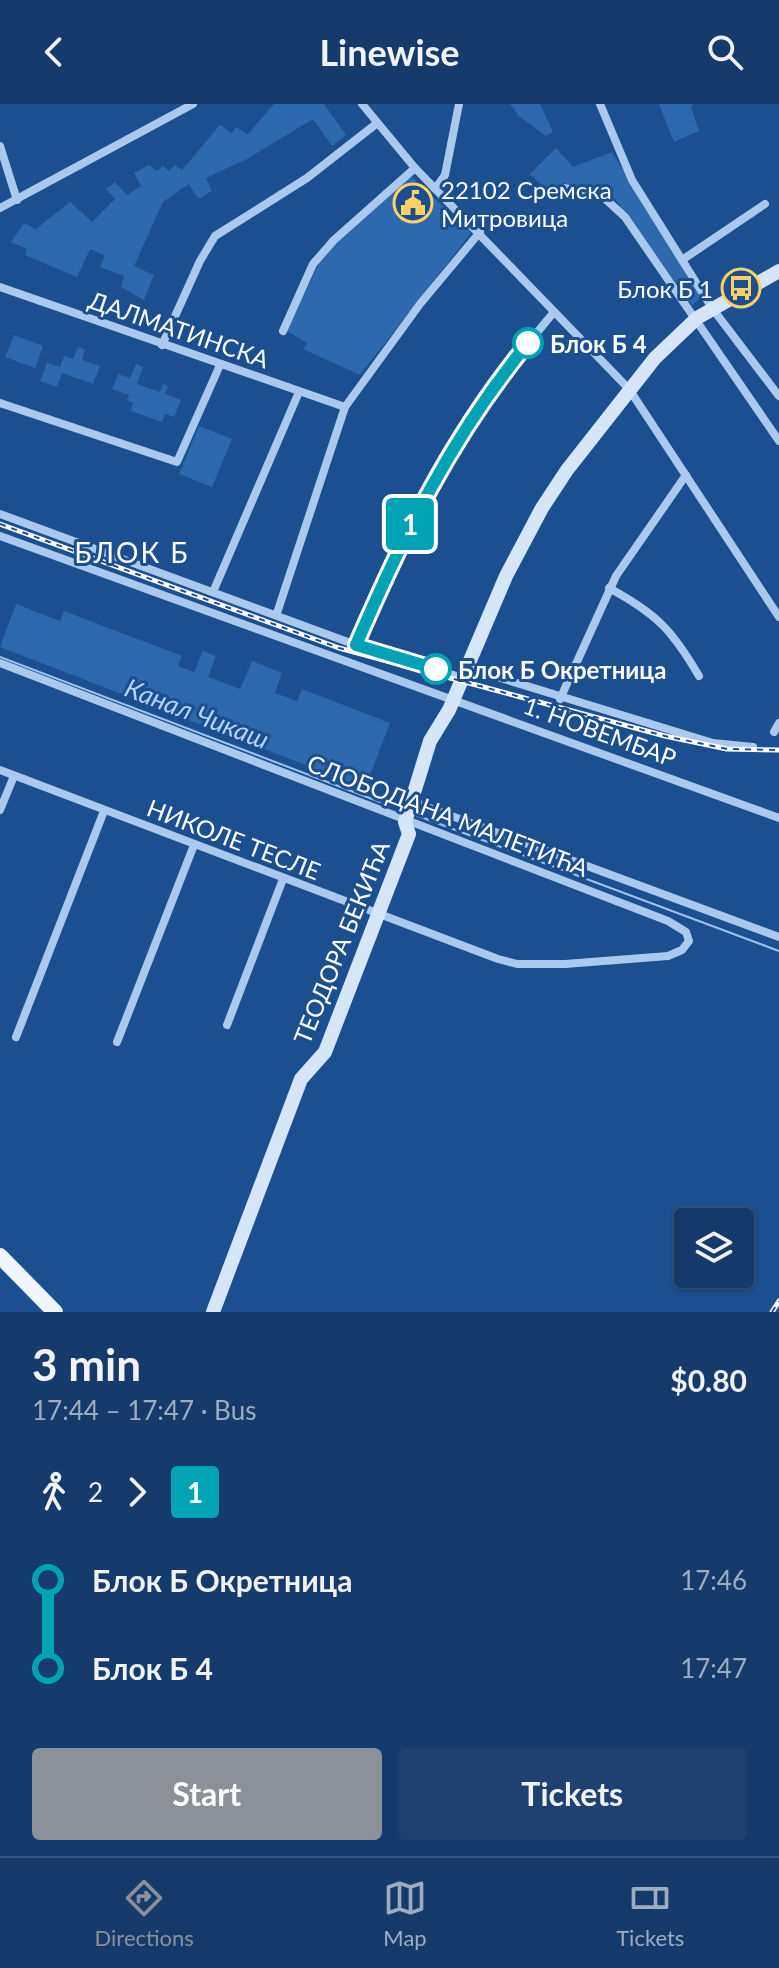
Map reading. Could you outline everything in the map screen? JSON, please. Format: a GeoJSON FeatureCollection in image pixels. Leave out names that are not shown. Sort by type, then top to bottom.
{"type":"FeatureCollection","features":[{"type":"Feature","properties":{"kind":"main road"},"geometry":{"type":"LineString","coordinates":[[0,1256],[55,1312]]}},
{"type":"Feature","properties":{"kind":"street"},"geometry":{"type":"LineString","coordinates":[[0,208],[193,104]]}},
{"type":"Feature","properties":{"kind":"street"},"geometry":{"type":"LineString","coordinates":[[362,104],[415,168],[629,389],[779,617]]}},
{"type":"Feature","properties":{"kind":"street"},"geometry":{"type":"LineString","coordinates":[[435,189],[445,175],[459,104]]}},
{"type":"Feature","properties":{"kind":"street"},"geometry":{"type":"LineString","coordinates":[[600,104],[632,180],[712,308],[778,392]]}},
{"type":"Feature","properties":{"kind":"street"},"geometry":{"type":"LineString","coordinates":[[162,345],[200,261],[215,236],[307,178],[376,124]]}},
{"type":"Feature","properties":{"kind":"street"},"geometry":{"type":"LineString","coordinates":[[0,146],[17,200]]}},
{"type":"Feature","properties":{"kind":"street"},"geometry":{"type":"LineString","coordinates":[[283,331],[313,264],[334,240],[415,168]]}},
{"type":"Feature","properties":{"kind":"street"},"geometry":{"type":"LineString","coordinates":[[564,188],[601,195],[615,205],[697,318],[779,441]]}},
{"type":"Feature","properties":{"kind":"street"},"geometry":{"type":"LineString","coordinates":[[682,260],[765,204]]}},
{"type":"Feature","properties":{"kind":"street"},"geometry":{"type":"LineString","coordinates":[[277,613],[345,407],[420,304],[480,232]]}},
{"type":"Feature","properties":{"kind":"street","name":"ТЕОДОРА БЕКИЋА"},"geometry":{"type":"LineString","coordinates":[[213,1312],[301,1079],[325,1052],[379,916],[409,834],[408,811],[430,741],[454,698],[506,576],[542,508],[655,358],[697,318],[779,271]]}},
{"type":"Feature","properties":{"kind":"street","name":"ДАЛМАТИНСКА"},"geometry":{"type":"LineString","coordinates":[[0,287],[345,407]]}},
{"type":"Feature","properties":{"kind":"street"},"geometry":{"type":"LineString","coordinates":[[356,645],[400,544],[449,451],[486,397],[554,312]]}},
{"type":"Feature","properties":{"kind":"street"},"geometry":{"type":"LineString","coordinates":[[0,403],[177,462],[220,365]]}},
{"type":"Feature","properties":{"kind":"street"},"geometry":{"type":"LineString","coordinates":[[213,592],[299,392]]}},
{"type":"Feature","properties":{"kind":"street"},"geometry":{"type":"LineString","coordinates":[[560,699],[609,588],[645,529],[686,475]]}},
{"type":"Feature","properties":{"kind":"street"},"geometry":{"type":"LineString","coordinates":[[0,514],[277,613],[356,645],[713,743],[753,747]]}},
{"type":"Feature","properties":{"kind":"street","name":"1. НОВЕМБАР"},"geometry":{"type":"LineString","coordinates":[[0,536],[779,818]]}},
{"type":"Feature","properties":{"kind":"street"},"geometry":{"type":"LineString","coordinates":[[609,588],[661,620],[675,635],[699,676]]}},
{"type":"Feature","properties":{"kind":"street","name":"СЛОБОДАНА МАЛЕТИЋА"},"geometry":{"type":"LineString","coordinates":[[0,663],[408,811],[779,937]]}},
{"type":"Feature","properties":{"kind":"street","name":"НИКОЛЕ ТЕСЛЕ"},"geometry":{"type":"LineString","coordinates":[[0,770],[379,916],[517,964],[668,956],[686,945]]}},
{"type":"Feature","properties":{"kind":"street"},"geometry":{"type":"LineString","coordinates":[[0,810],[14,776]]}},
{"type":"Feature","properties":{"kind":"street"},"geometry":{"type":"LineString","coordinates":[[16,1037],[104,811]]}},
{"type":"Feature","properties":{"kind":"street","name":"СЛОБОДАНА МАЛЕТИЋА"},"geometry":{"type":"LineString","coordinates":[[408,811],[668,921],[690,936],[686,945]]}},
{"type":"Feature","properties":{"kind":"street"},"geometry":{"type":"LineString","coordinates":[[117,1042],[194,845]]}},
{"type":"Feature","properties":{"kind":"street"},"geometry":{"type":"LineString","coordinates":[[227,1025],[283,879]]}},
{"type":"Feature","properties":{"kind":"shaded area"},"geometry":{"type":"Polygon","coordinates":[[[274,104],[324,104],[346,135],[332,146],[313,119],[247,159],[206,178],[212,191],[198,199],[189,184],[163,202],[134,266],[154,275],[144,300],[121,287],[124,276],[100,267],[105,256],[90,249],[77,277],[25,255],[27,249],[11,242],[24,223],[36,229],[70,202],[92,222],[115,199],[106,189],[115,182],[127,195],[141,186],[134,173],[149,165],[157,171],[163,166],[169,171],[175,165],[182,170],[220,125],[232,133],[236,127],[248,134],[274,104]]]}},
{"type":"Feature","properties":{"kind":"shaded area"},"geometry":{"type":"Polygon","coordinates":[[[510,104],[540,104],[553,132],[546,136],[519,116],[510,104]]]}},
{"type":"Feature","properties":{"kind":"shaded area"},"geometry":{"type":"Polygon","coordinates":[[[659,104],[694,104],[691,107],[699,131],[674,142],[659,104]]]}},
{"type":"Feature","properties":{"kind":"shaded area"},"geometry":{"type":"Polygon","coordinates":[[[556,148],[573,167],[612,152],[701,298],[692,305],[615,199],[564,183],[548,191],[530,174],[556,148]]]}},
{"type":"Feature","properties":{"kind":"shaded area"},"geometry":{"type":"Polygon","coordinates":[[[411,176],[471,233],[360,375],[303,349],[307,343],[287,331],[319,263],[342,237],[411,176]]]}},
{"type":"Feature","properties":{"kind":"shaded area"},"geometry":{"type":"Polygon","coordinates":[[[14,335],[43,346],[35,368],[5,357],[14,335]]]}},
{"type":"Feature","properties":{"kind":"shaded area"},"geometry":{"type":"Polygon","coordinates":[[[78,347],[85,350],[82,360],[100,366],[93,384],[62,373],[57,387],[40,381],[47,363],[60,367],[64,356],[73,359],[78,347]]]}},
{"type":"Feature","properties":{"kind":"shaded area"},"geometry":{"type":"Polygon","coordinates":[[[136,364],[143,367],[137,384],[160,392],[163,384],[168,386],[165,394],[181,400],[174,417],[165,414],[162,422],[131,411],[133,403],[127,400],[129,395],[112,389],[118,374],[130,378],[136,364]]]}},
{"type":"Feature","properties":{"kind":"shaded area"},"geometry":{"type":"Polygon","coordinates":[[[199,426],[232,439],[212,487],[179,474],[199,426]]]}},
{"type":"Feature","properties":{"kind":"shaded area"},"geometry":{"type":"Polygon","coordinates":[[[16,604],[60,621],[64,611],[182,656],[178,666],[194,672],[203,651],[216,656],[208,677],[240,689],[252,661],[282,673],[275,693],[297,701],[302,689],[390,723],[365,788],[0,647],[16,604]]]}},
{"type":"Feature","properties":{"kind":"waterway","name":"Канал Чикаш"},"geometry":{"type":"LineString","coordinates":[[0,657],[380,802]]}},
{"type":"Feature","properties":{"kind":"waterway","name":"Канал Чикаш"},"geometry":{"type":"LineString","coordinates":[[413,814],[779,951]]}},
{"type":"Feature","properties":{"kind":"railway"},"geometry":{"type":"LineString","coordinates":[[0,524],[339,648],[665,736],[727,749],[779,750]]}},
{"type":"Feature","properties":{"kind":"railway"},"geometry":{"type":"LineString","coordinates":[[772,1312],[779,1301]]}},
{"type":"Feature","properties":{"kind":"bus line","name":"1"},"geometry":{"type":"LineString","coordinates":[[436,669],[356,645],[394,557],[444,460],[486,397],[528,343]]}},
{"type":"Feature","properties":{"kind":"place","name":"22102 Сремска Митровица"},"geometry":{"type":"Point","coordinates":[413,203]}},
{"type":"Feature","properties":{"kind":"place","name":"Блок Б 1"},"geometry":{"type":"Point","coordinates":[741,288]}},
{"type":"Feature","properties":{"kind":"place","name":"Блок Б 4"},"geometry":{"type":"Point","coordinates":[528,343]}},
{"type":"Feature","properties":{"kind":"place","name":"Блок Б Окретница"},"geometry":{"type":"Point","coordinates":[436,669]}},
{"type":"Feature","properties":{"kind":"district","name":"БЛОК Б"},"geometry":{"type":"Point","coordinates":[132,552]}}]}
